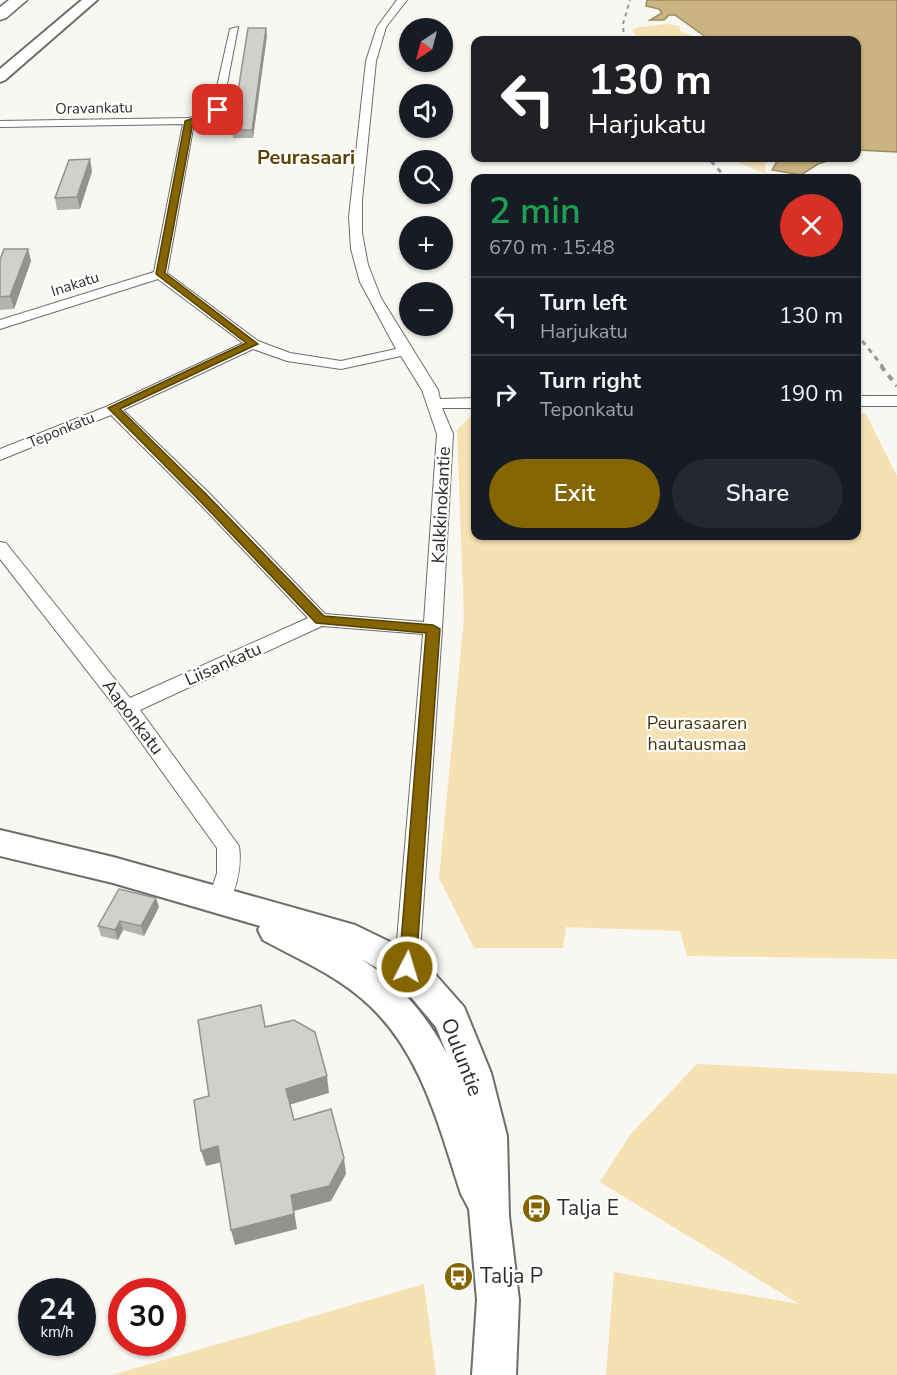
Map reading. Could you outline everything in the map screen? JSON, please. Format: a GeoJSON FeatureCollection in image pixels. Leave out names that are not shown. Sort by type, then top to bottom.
{"type":"FeatureCollection","features":[{"type":"Feature","properties":{"kind":"highway"},"geometry":{"type":"LineString","coordinates":[[0,15],[18,0]]}},
{"type":"Feature","properties":{"kind":"main road"},"geometry":{"type":"LineString","coordinates":[[0,77],[90,0]]}},
{"type":"Feature","properties":{"kind":"main road","name":"Ouluntie"},"geometry":{"type":"LineString","coordinates":[[0,843],[113,870],[355,939],[407,967],[451,1018],[472,1073],[488,1136],[489,1216],[498,1300],[494,1375]]}},
{"type":"Feature","properties":{"kind":"main road","name":"Ouluntie"},"geometry":{"type":"LineString","coordinates":[[219,900],[334,960],[385,997],[412,1030],[435,1068],[489,1216]]}},
{"type":"Feature","properties":{"kind":"street","name":"Kalkkinokantie"},"geometry":{"type":"LineString","coordinates":[[402,0],[381,27],[369,75],[356,204],[356,239],[361,265],[369,284],[430,390],[445,434],[433,629],[407,967]]}},
{"type":"Feature","properties":{"kind":"street","name":"Oravankatu"},"geometry":{"type":"LineString","coordinates":[[0,124],[189,121],[209,116],[218,110],[235,29]]}},
{"type":"Feature","properties":{"kind":"street"},"geometry":{"type":"LineString","coordinates":[[189,121],[160,274],[253,344],[287,357],[341,365],[406,351]]}},
{"type":"Feature","properties":{"kind":"street","name":"Inakatu"},"geometry":{"type":"LineString","coordinates":[[0,325],[160,274]]}},
{"type":"Feature","properties":{"kind":"street","name":"Teponkatu"},"geometry":{"type":"LineString","coordinates":[[0,455],[113,408],[253,344]]}},
{"type":"Feature","properties":{"kind":"street"},"geometry":{"type":"LineString","coordinates":[[861,401],[897,401]]}},
{"type":"Feature","properties":{"kind":"street"},"geometry":{"type":"LineString","coordinates":[[433,404],[471,403]]}},
{"type":"Feature","properties":{"kind":"street"},"geometry":{"type":"LineString","coordinates":[[113,408],[202,496],[320,620],[433,629]]}},
{"type":"Feature","properties":{"kind":"street","name":"Aaponkatu"},"geometry":{"type":"LineString","coordinates":[[0,547],[127,708],[228,846],[231,863],[229,877],[219,900]]}},
{"type":"Feature","properties":{"kind":"street","name":"Liisankatu"},"geometry":{"type":"LineString","coordinates":[[127,708],[320,620]]}},
{"type":"Feature","properties":{"kind":"street"},"geometry":{"type":"LineString","coordinates":[[385,997],[407,967]]}},
{"type":"Feature","properties":{"kind":"green space"},"geometry":{"type":"Polygon","coordinates":[[[667,24],[680,26],[680,31],[692,36],[636,36],[632,30],[667,24]]]}},
{"type":"Feature","properties":{"kind":"green space"},"geometry":{"type":"Polygon","coordinates":[[[738,162],[768,162],[765,164],[766,174],[738,162]]]}},
{"type":"Feature","properties":{"kind":"green space","name":"Peurasaaren hautausmaa"},"geometry":{"type":"Polygon","coordinates":[[[861,413],[866,414],[897,476],[897,959],[687,956],[680,931],[566,927],[563,948],[474,948],[439,878],[464,618],[457,430],[471,416],[471,540],[861,540],[861,413]]]}},
{"type":"Feature","properties":{"kind":"green space"},"geometry":{"type":"Polygon","coordinates":[[[697,1064],[897,1074],[897,1375],[606,1375],[614,1272],[799,1304],[600,1182],[630,1135],[697,1064]]]}},
{"type":"Feature","properties":{"kind":"green space"},"geometry":{"type":"Polygon","coordinates":[[[424,1284],[436,1375],[112,1375],[177,1356],[186,1356],[186,1353],[424,1284]]]}},
{"type":"Feature","properties":{"kind":"shaded area"},"geometry":{"type":"Polygon","coordinates":[[[647,0],[897,0],[897,152],[861,150],[861,36],[704,36],[675,15],[669,15],[664,20],[650,20],[662,13],[659,9],[646,6],[647,0]]]}},
{"type":"Feature","properties":{"kind":"shaded area"},"geometry":{"type":"Polygon","coordinates":[[[777,162],[824,162],[803,174],[772,170],[777,162]]]}},
{"type":"Feature","properties":{"kind":"building"},"geometry":{"type":"Polygon","coordinates":[[[248,28],[266,28],[252,130],[232,130],[248,28]]]}},
{"type":"Feature","properties":{"kind":"building"},"geometry":{"type":"Polygon","coordinates":[[[90,159],[77,197],[55,198],[69,160],[90,159]]]}},
{"type":"Feature","properties":{"kind":"building"},"geometry":{"type":"Polygon","coordinates":[[[4,249],[28,249],[10,296],[0,297],[0,260],[4,249]]]}},
{"type":"Feature","properties":{"kind":"building"},"geometry":{"type":"Polygon","coordinates":[[[119,889],[156,898],[141,926],[120,921],[115,930],[98,926],[119,889]]]}},
{"type":"Feature","properties":{"kind":"building"},"geometry":{"type":"Polygon","coordinates":[[[261,1005],[265,1027],[294,1020],[315,1032],[327,1076],[286,1089],[294,1120],[331,1109],[344,1158],[329,1186],[291,1195],[294,1214],[231,1230],[218,1146],[201,1151],[194,1100],[209,1096],[198,1020],[261,1005]]]}},
{"type":"Feature","properties":{"kind":"railway"},"geometry":{"type":"LineString","coordinates":[[624,36],[623,24],[630,0]]}},
{"type":"Feature","properties":{"kind":"railway"},"geometry":{"type":"LineString","coordinates":[[712,162],[722,174]]}},
{"type":"Feature","properties":{"kind":"railway"},"geometry":{"type":"LineString","coordinates":[[861,339],[883,367]]}},
{"type":"Feature","properties":{"kind":"railway"},"geometry":{"type":"LineString","coordinates":[[881,366],[897,386]]}},
{"type":"Feature","properties":{"kind":"place","name":"Talja E"},"geometry":{"type":"Point","coordinates":[536,1208]}},
{"type":"Feature","properties":{"kind":"place","name":"Talja P"},"geometry":{"type":"Point","coordinates":[459,1276]}},
{"type":"Feature","properties":{"kind":"district","name":"Peurasaari"},"geometry":{"type":"Point","coordinates":[306,157]}},
{"type":"Feature","properties":{"kind":"route"},"geometry":{"type":"LineString","coordinates":[[218,110],[209,116],[189,121],[160,274],[253,344],[113,408],[202,496],[320,620],[433,629],[407,967]]}}]}
